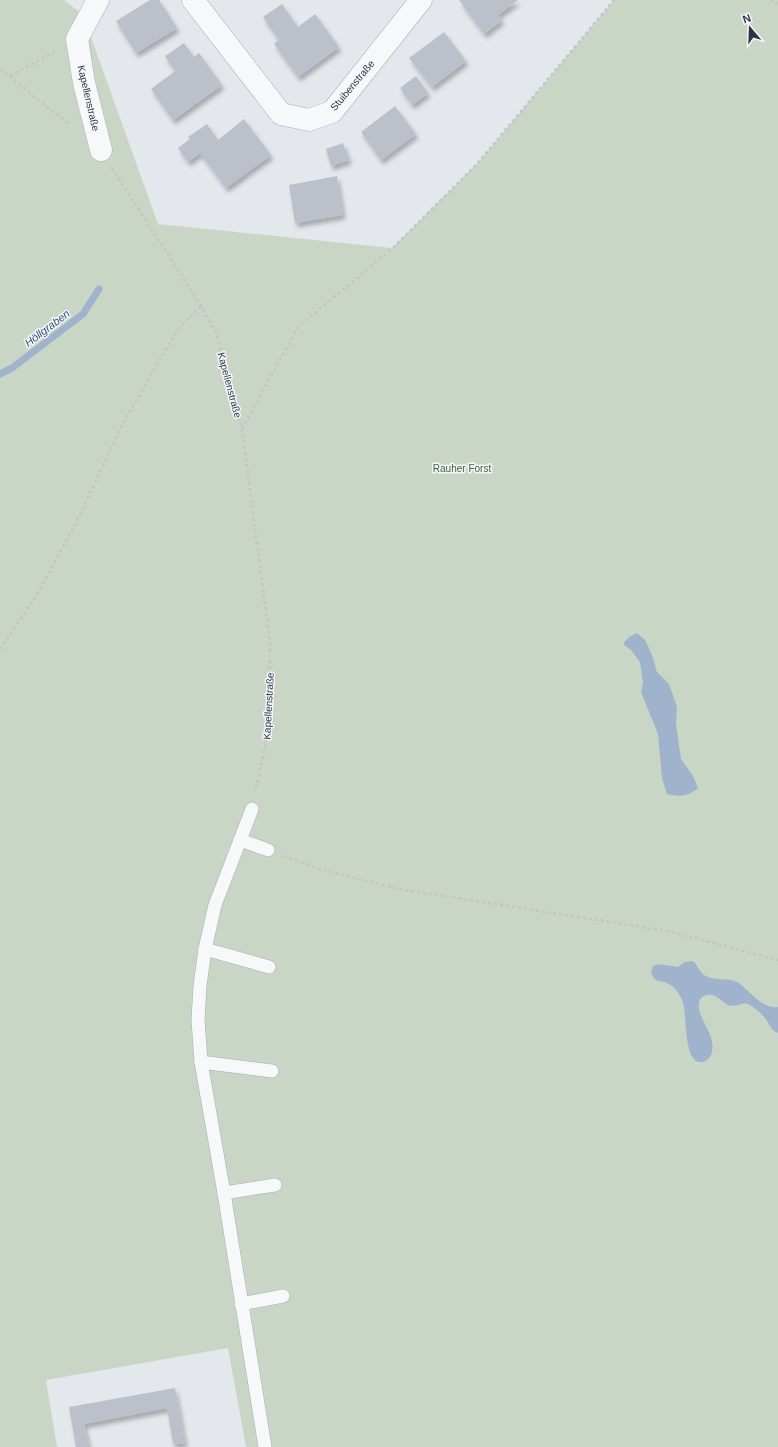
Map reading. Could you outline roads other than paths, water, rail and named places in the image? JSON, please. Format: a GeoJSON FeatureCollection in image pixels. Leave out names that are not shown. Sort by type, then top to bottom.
{"type":"FeatureCollection","features":[{"type":"Feature","properties":{"kind":"street","name":"Kapellenstraße"},"geometry":{"type":"LineString","coordinates":[[98,0],[77,40],[84,83],[101,150]]}},
{"type":"Feature","properties":{"kind":"street","name":"Stuibenstraße"},"geometry":{"type":"LineString","coordinates":[[193,0],[281,114],[309,120],[332,112],[421,0]]}},
{"type":"Feature","properties":{"kind":"lane"},"geometry":{"type":"LineString","coordinates":[[252,808],[215,905],[205,949],[200,986],[198,1020],[200,1062],[224,1193],[265,1447]]}},
{"type":"Feature","properties":{"kind":"lane"},"geometry":{"type":"LineString","coordinates":[[240,840],[268,850]]}},
{"type":"Feature","properties":{"kind":"lane"},"geometry":{"type":"LineString","coordinates":[[205,949],[269,967]]}},
{"type":"Feature","properties":{"kind":"lane"},"geometry":{"type":"LineString","coordinates":[[200,1062],[272,1071]]}},
{"type":"Feature","properties":{"kind":"lane"},"geometry":{"type":"LineString","coordinates":[[224,1193],[275,1185]]}},
{"type":"Feature","properties":{"kind":"lane"},"geometry":{"type":"LineString","coordinates":[[241,1304],[283,1296]]}},
{"type":"Feature","properties":{"kind":"water"},"geometry":{"type":"Polygon","coordinates":[[[637,633],[645,640],[652,655],[657,672],[669,684],[677,707],[676,724],[681,759],[693,776],[698,788],[687,795],[676,796],[667,794],[662,778],[658,734],[641,692],[643,682],[640,662],[631,650],[623,644],[629,637],[637,633]]]}},
{"type":"Feature","properties":{"kind":"water"},"geometry":{"type":"Polygon","coordinates":[[[693,961],[704,975],[712,978],[737,982],[761,1002],[772,1007],[778,1007],[778,1033],[772,1029],[762,1014],[748,1004],[731,1006],[713,995],[707,995],[699,1002],[699,1007],[700,1014],[711,1038],[711,1056],[704,1062],[696,1061],[689,1048],[683,1003],[678,992],[669,984],[656,980],[651,972],[653,966],[658,964],[678,967],[685,962],[693,961]]]}},
{"type":"Feature","properties":{"kind":"waterway","name":"Höllgraben"},"geometry":{"type":"LineString","coordinates":[[0,374],[12,368],[83,314],[99,289]]}},
{"type":"Feature","properties":{"kind":"park label","name":"Rauher Forst"},"geometry":{"type":"Point","coordinates":[462,468]}}]}
